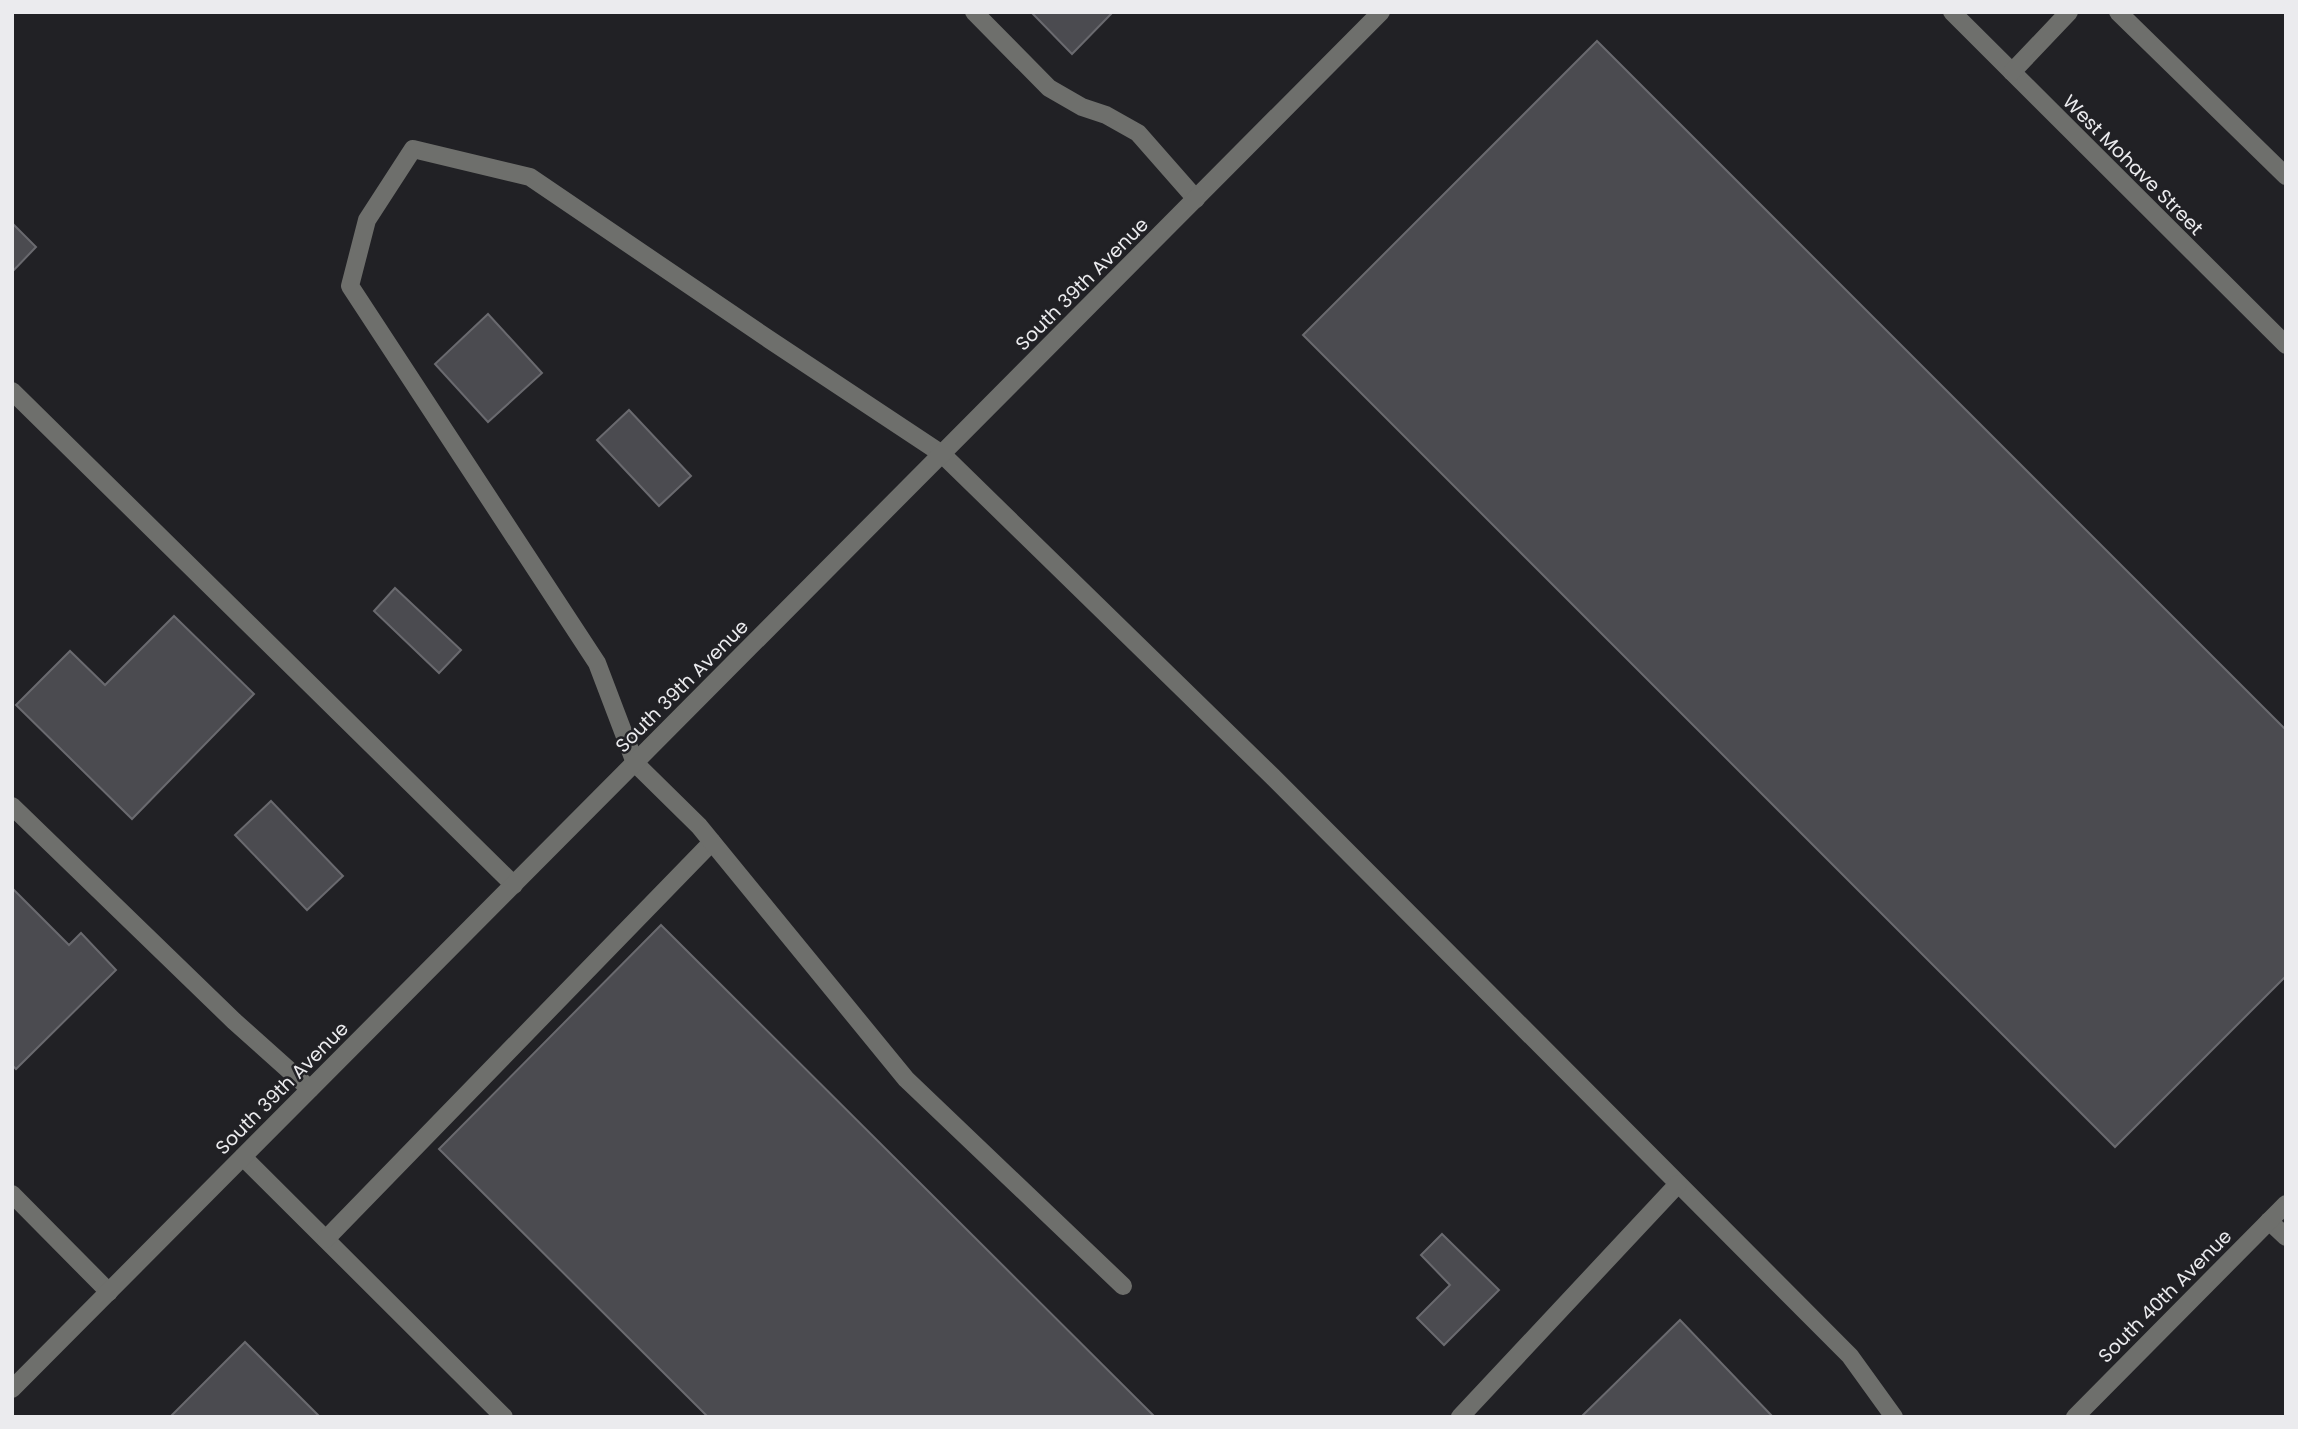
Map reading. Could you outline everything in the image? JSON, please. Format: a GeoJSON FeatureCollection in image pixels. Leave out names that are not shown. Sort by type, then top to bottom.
{"type":"FeatureCollection","features":[{"type":"Feature","properties":{"kind":"street"},"geometry":{"type":"LineString","coordinates":[[974,12],[1049,88],[1138,133],[1196,199]]}},
{"type":"Feature","properties":{"kind":"street","name":"West Mohave Street"},"geometry":{"type":"LineString","coordinates":[[1952,12],[2286,345]]}},
{"type":"Feature","properties":{"kind":"street"},"geometry":{"type":"LineString","coordinates":[[2012,72],[2069,12]]}},
{"type":"Feature","properties":{"kind":"street"},"geometry":{"type":"LineString","coordinates":[[2118,12],[2286,176]]}},
{"type":"Feature","properties":{"kind":"street","name":"South 39th Avenue"},"geometry":{"type":"LineString","coordinates":[[12,1389],[1196,199],[1372,16]]}},
{"type":"Feature","properties":{"kind":"street"},"geometry":{"type":"LineString","coordinates":[[1123,1286],[906,1079],[712,842],[635,762],[597,663],[350,286],[367,220],[413,149],[530,177],[943,454],[1273,777],[1850,1356],[1894,1417]]}},
{"type":"Feature","properties":{"kind":"street"},"geometry":{"type":"LineString","coordinates":[[12,391],[514,885]]}},
{"type":"Feature","properties":{"kind":"street"},"geometry":{"type":"LineString","coordinates":[[12,806],[234,1021],[310,1089]]}},
{"type":"Feature","properties":{"kind":"street"},"geometry":{"type":"LineString","coordinates":[[326,1239],[712,842]]}},
{"type":"Feature","properties":{"kind":"street"},"geometry":{"type":"LineString","coordinates":[[243,1157],[504,1417]]}},
{"type":"Feature","properties":{"kind":"street"},"geometry":{"type":"LineString","coordinates":[[1460,1417],[1678,1184]]}},
{"type":"Feature","properties":{"kind":"street"},"geometry":{"type":"LineString","coordinates":[[12,1194],[109,1292]]}},
{"type":"Feature","properties":{"kind":"street","name":"South 40th Avenue"},"geometry":{"type":"LineString","coordinates":[[2075,1417],[2286,1204]]}},
{"type":"Feature","properties":{"kind":"street"},"geometry":{"type":"LineString","coordinates":[[2269,1221],[2286,1237]]}},
{"type":"Feature","properties":{"kind":"building"},"geometry":{"type":"Polygon","coordinates":[[[1031,12],[1113,12],[1072,54],[1031,12]]]}},
{"type":"Feature","properties":{"kind":"building"},"geometry":{"type":"Polygon","coordinates":[[[1597,41],[2286,730],[2286,976],[2115,1147],[1303,335],[1597,41]]]}},
{"type":"Feature","properties":{"kind":"building"},"geometry":{"type":"Polygon","coordinates":[[[12,223],[36,247],[12,272],[12,223]]]}},
{"type":"Feature","properties":{"kind":"building"},"geometry":{"type":"Polygon","coordinates":[[[488,314],[542,373],[488,422],[435,364],[488,314]]]}},
{"type":"Feature","properties":{"kind":"building"},"geometry":{"type":"Polygon","coordinates":[[[629,410],[691,476],[659,506],[597,440],[629,410]]]}},
{"type":"Feature","properties":{"kind":"building"},"geometry":{"type":"Polygon","coordinates":[[[395,588],[461,650],[439,673],[374,611],[395,588]]]}},
{"type":"Feature","properties":{"kind":"building"},"geometry":{"type":"Polygon","coordinates":[[[174,616],[254,694],[132,819],[16,705],[70,651],[105,685],[174,616]]]}},
{"type":"Feature","properties":{"kind":"building"},"geometry":{"type":"Polygon","coordinates":[[[271,801],[343,876],[307,910],[235,835],[271,801]]]}},
{"type":"Feature","properties":{"kind":"building"},"geometry":{"type":"Polygon","coordinates":[[[12,888],[69,945],[81,933],[116,970],[16,1069],[12,1065],[12,888]]]}},
{"type":"Feature","properties":{"kind":"building"},"geometry":{"type":"Polygon","coordinates":[[[661,925],[1155,1417],[708,1417],[439,1149],[661,925]]]}},
{"type":"Feature","properties":{"kind":"building"},"geometry":{"type":"Polygon","coordinates":[[[1442,1234],[1499,1290],[1444,1345],[1417,1318],[1450,1285],[1421,1255],[1442,1234]]]}},
{"type":"Feature","properties":{"kind":"building"},"geometry":{"type":"Polygon","coordinates":[[[1680,1320],[1773,1417],[1581,1417],[1680,1320]]]}},
{"type":"Feature","properties":{"kind":"building"},"geometry":{"type":"Polygon","coordinates":[[[245,1342],[320,1417],[170,1417],[245,1342]]]}}]}
